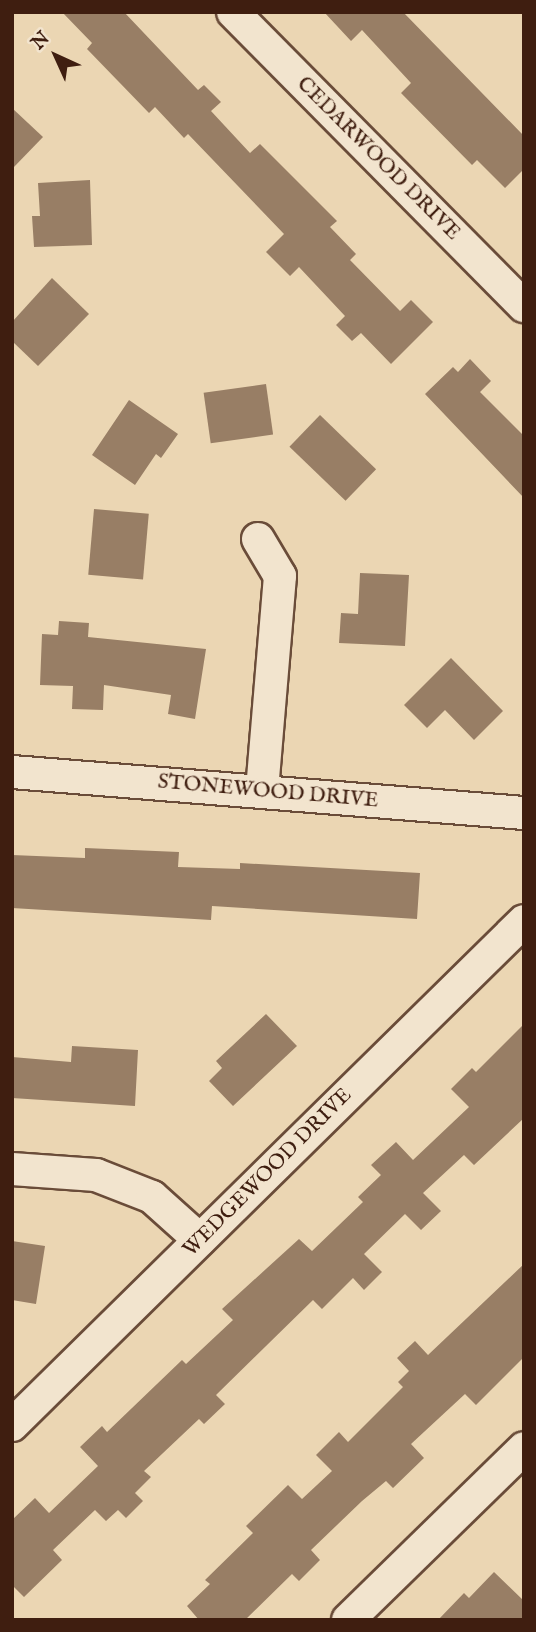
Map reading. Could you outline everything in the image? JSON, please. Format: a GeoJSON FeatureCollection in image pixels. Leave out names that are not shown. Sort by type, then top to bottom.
{"type":"FeatureCollection","features":[{"type":"Feature","properties":{"kind":"street","name":"CEDARWOOD DRIVE"},"geometry":{"type":"LineString","coordinates":[[233,12],[524,306]]}},
{"type":"Feature","properties":{"kind":"street"},"geometry":{"type":"LineString","coordinates":[[258,539],[280,576],[262,791]]}},
{"type":"Feature","properties":{"kind":"street","name":"STONEWOOD DRIVE"},"geometry":{"type":"LineString","coordinates":[[12,772],[524,813]]}},
{"type":"Feature","properties":{"kind":"street","name":"WEDGEWOOD DRIVE"},"geometry":{"type":"LineString","coordinates":[[12,1424],[524,921]]}},
{"type":"Feature","properties":{"kind":"street"},"geometry":{"type":"LineString","coordinates":[[12,1169],[96,1175],[152,1197],[200,1240]]}},
{"type":"Feature","properties":{"kind":"street"},"geometry":{"type":"LineString","coordinates":[[348,1620],[524,1448]]}},
{"type":"Feature","properties":{"kind":"building"},"geometry":{"type":"Polygon","coordinates":[[[62,12],[124,12],[198,90],[204,85],[221,102],[211,111],[250,153],[260,144],[337,221],[330,227],[356,254],[350,260],[400,311],[411,300],[433,322],[391,364],[361,333],[352,341],[336,325],[345,316],[299,267],[290,276],[266,252],[284,234],[188,134],[184,138],[155,107],[149,113],[87,49],[92,43],[62,12]]]}},
{"type":"Feature","properties":{"kind":"building"},"geometry":{"type":"Polygon","coordinates":[[[324,12],[403,12],[524,136],[524,169],[505,188],[477,160],[472,165],[401,93],[411,83],[362,30],[351,41],[324,12]]]}},
{"type":"Feature","properties":{"kind":"building"},"geometry":{"type":"Polygon","coordinates":[[[12,108],[43,137],[12,169],[12,108]]]}},
{"type":"Feature","properties":{"kind":"building"},"geometry":{"type":"Polygon","coordinates":[[[90,180],[92,245],[34,247],[32,216],[40,216],[38,183],[90,180]]]}},
{"type":"Feature","properties":{"kind":"building"},"geometry":{"type":"Polygon","coordinates":[[[52,278],[89,314],[38,366],[12,341],[12,322],[52,278]]]}},
{"type":"Feature","properties":{"kind":"building"},"geometry":{"type":"Polygon","coordinates":[[[470,359],[491,381],[480,392],[524,436],[524,498],[425,394],[453,367],[458,372],[470,359]]]}},
{"type":"Feature","properties":{"kind":"building"},"geometry":{"type":"Polygon","coordinates":[[[266,384],[273,435],[211,443],[204,393],[266,384]]]}},
{"type":"Feature","properties":{"kind":"building"},"geometry":{"type":"Polygon","coordinates":[[[129,400],[178,434],[161,458],[156,454],[135,485],[92,455],[129,400]]]}},
{"type":"Feature","properties":{"kind":"building"},"geometry":{"type":"Polygon","coordinates":[[[320,415],[376,469],[346,501],[289,447],[320,415]]]}},
{"type":"Feature","properties":{"kind":"building"},"geometry":{"type":"Polygon","coordinates":[[[94,509],[149,514],[143,580],[88,575],[94,509]]]}},
{"type":"Feature","properties":{"kind":"building"},"geometry":{"type":"Polygon","coordinates":[[[360,573],[409,575],[405,646],[339,643],[341,613],[358,614],[360,573]]]}},
{"type":"Feature","properties":{"kind":"building"},"geometry":{"type":"Polygon","coordinates":[[[59,621],[89,623],[88,637],[206,649],[195,719],[168,714],[171,695],[104,685],[103,710],[72,709],[73,686],[40,685],[42,634],[58,635],[59,621]]]}},
{"type":"Feature","properties":{"kind":"building"},"geometry":{"type":"Polygon","coordinates":[[[451,658],[503,711],[474,740],[445,710],[427,728],[404,705],[451,658]]]}},
{"type":"Feature","properties":{"kind":"building"},"geometry":{"type":"Polygon","coordinates":[[[85,848],[179,852],[178,867],[240,869],[240,863],[420,873],[417,919],[212,906],[211,920],[12,908],[12,855],[85,858],[85,848]]]}},
{"type":"Feature","properties":{"kind":"building"},"geometry":{"type":"Polygon","coordinates":[[[266,1014],[297,1046],[233,1106],[209,1081],[222,1068],[216,1061],[266,1014]]]}},
{"type":"Feature","properties":{"kind":"building"},"geometry":{"type":"Polygon","coordinates":[[[524,1024],[524,1118],[474,1165],[464,1155],[423,1193],[441,1211],[421,1230],[405,1214],[364,1254],[382,1272],[364,1290],[353,1278],[322,1309],[313,1300],[216,1395],[225,1404],[204,1424],[199,1419],[144,1471],[151,1477],[135,1493],[143,1501],[126,1518],[118,1510],[106,1521],[95,1510],[53,1550],[62,1560],[24,1597],[12,1585],[12,1520],[35,1498],[49,1513],[98,1466],[80,1447],[102,1426],[107,1432],[182,1360],[186,1364],[233,1320],[222,1309],[299,1239],[312,1251],[363,1202],[358,1197],[381,1175],[371,1165],[396,1142],[413,1160],[469,1107],[451,1089],[472,1068],[476,1072],[524,1024]]]}},
{"type":"Feature","properties":{"kind":"building"},"geometry":{"type":"Polygon","coordinates":[[[72,1046],[138,1050],[135,1106],[12,1098],[12,1057],[71,1062],[72,1046]]]}},
{"type":"Feature","properties":{"kind":"building"},"geometry":{"type":"Polygon","coordinates":[[[12,1241],[45,1246],[36,1304],[12,1300],[12,1241]]]}},
{"type":"Feature","properties":{"kind":"building"},"geometry":{"type":"Polygon","coordinates":[[[524,1264],[524,1357],[476,1405],[465,1394],[411,1444],[424,1458],[393,1488],[386,1481],[311,1550],[320,1560],[299,1581],[292,1574],[245,1620],[199,1620],[187,1606],[210,1584],[205,1580],[253,1533],[246,1526],[288,1485],[302,1499],[332,1471],[316,1455],[339,1432],[348,1442],[403,1387],[398,1382],[409,1371],[397,1358],[415,1341],[428,1355],[524,1264]]]}},
{"type":"Feature","properties":{"kind":"building"},"geometry":{"type":"Polygon","coordinates":[[[494,1572],[524,1601],[524,1620],[438,1620],[464,1593],[469,1598],[494,1572]]]}}]}
